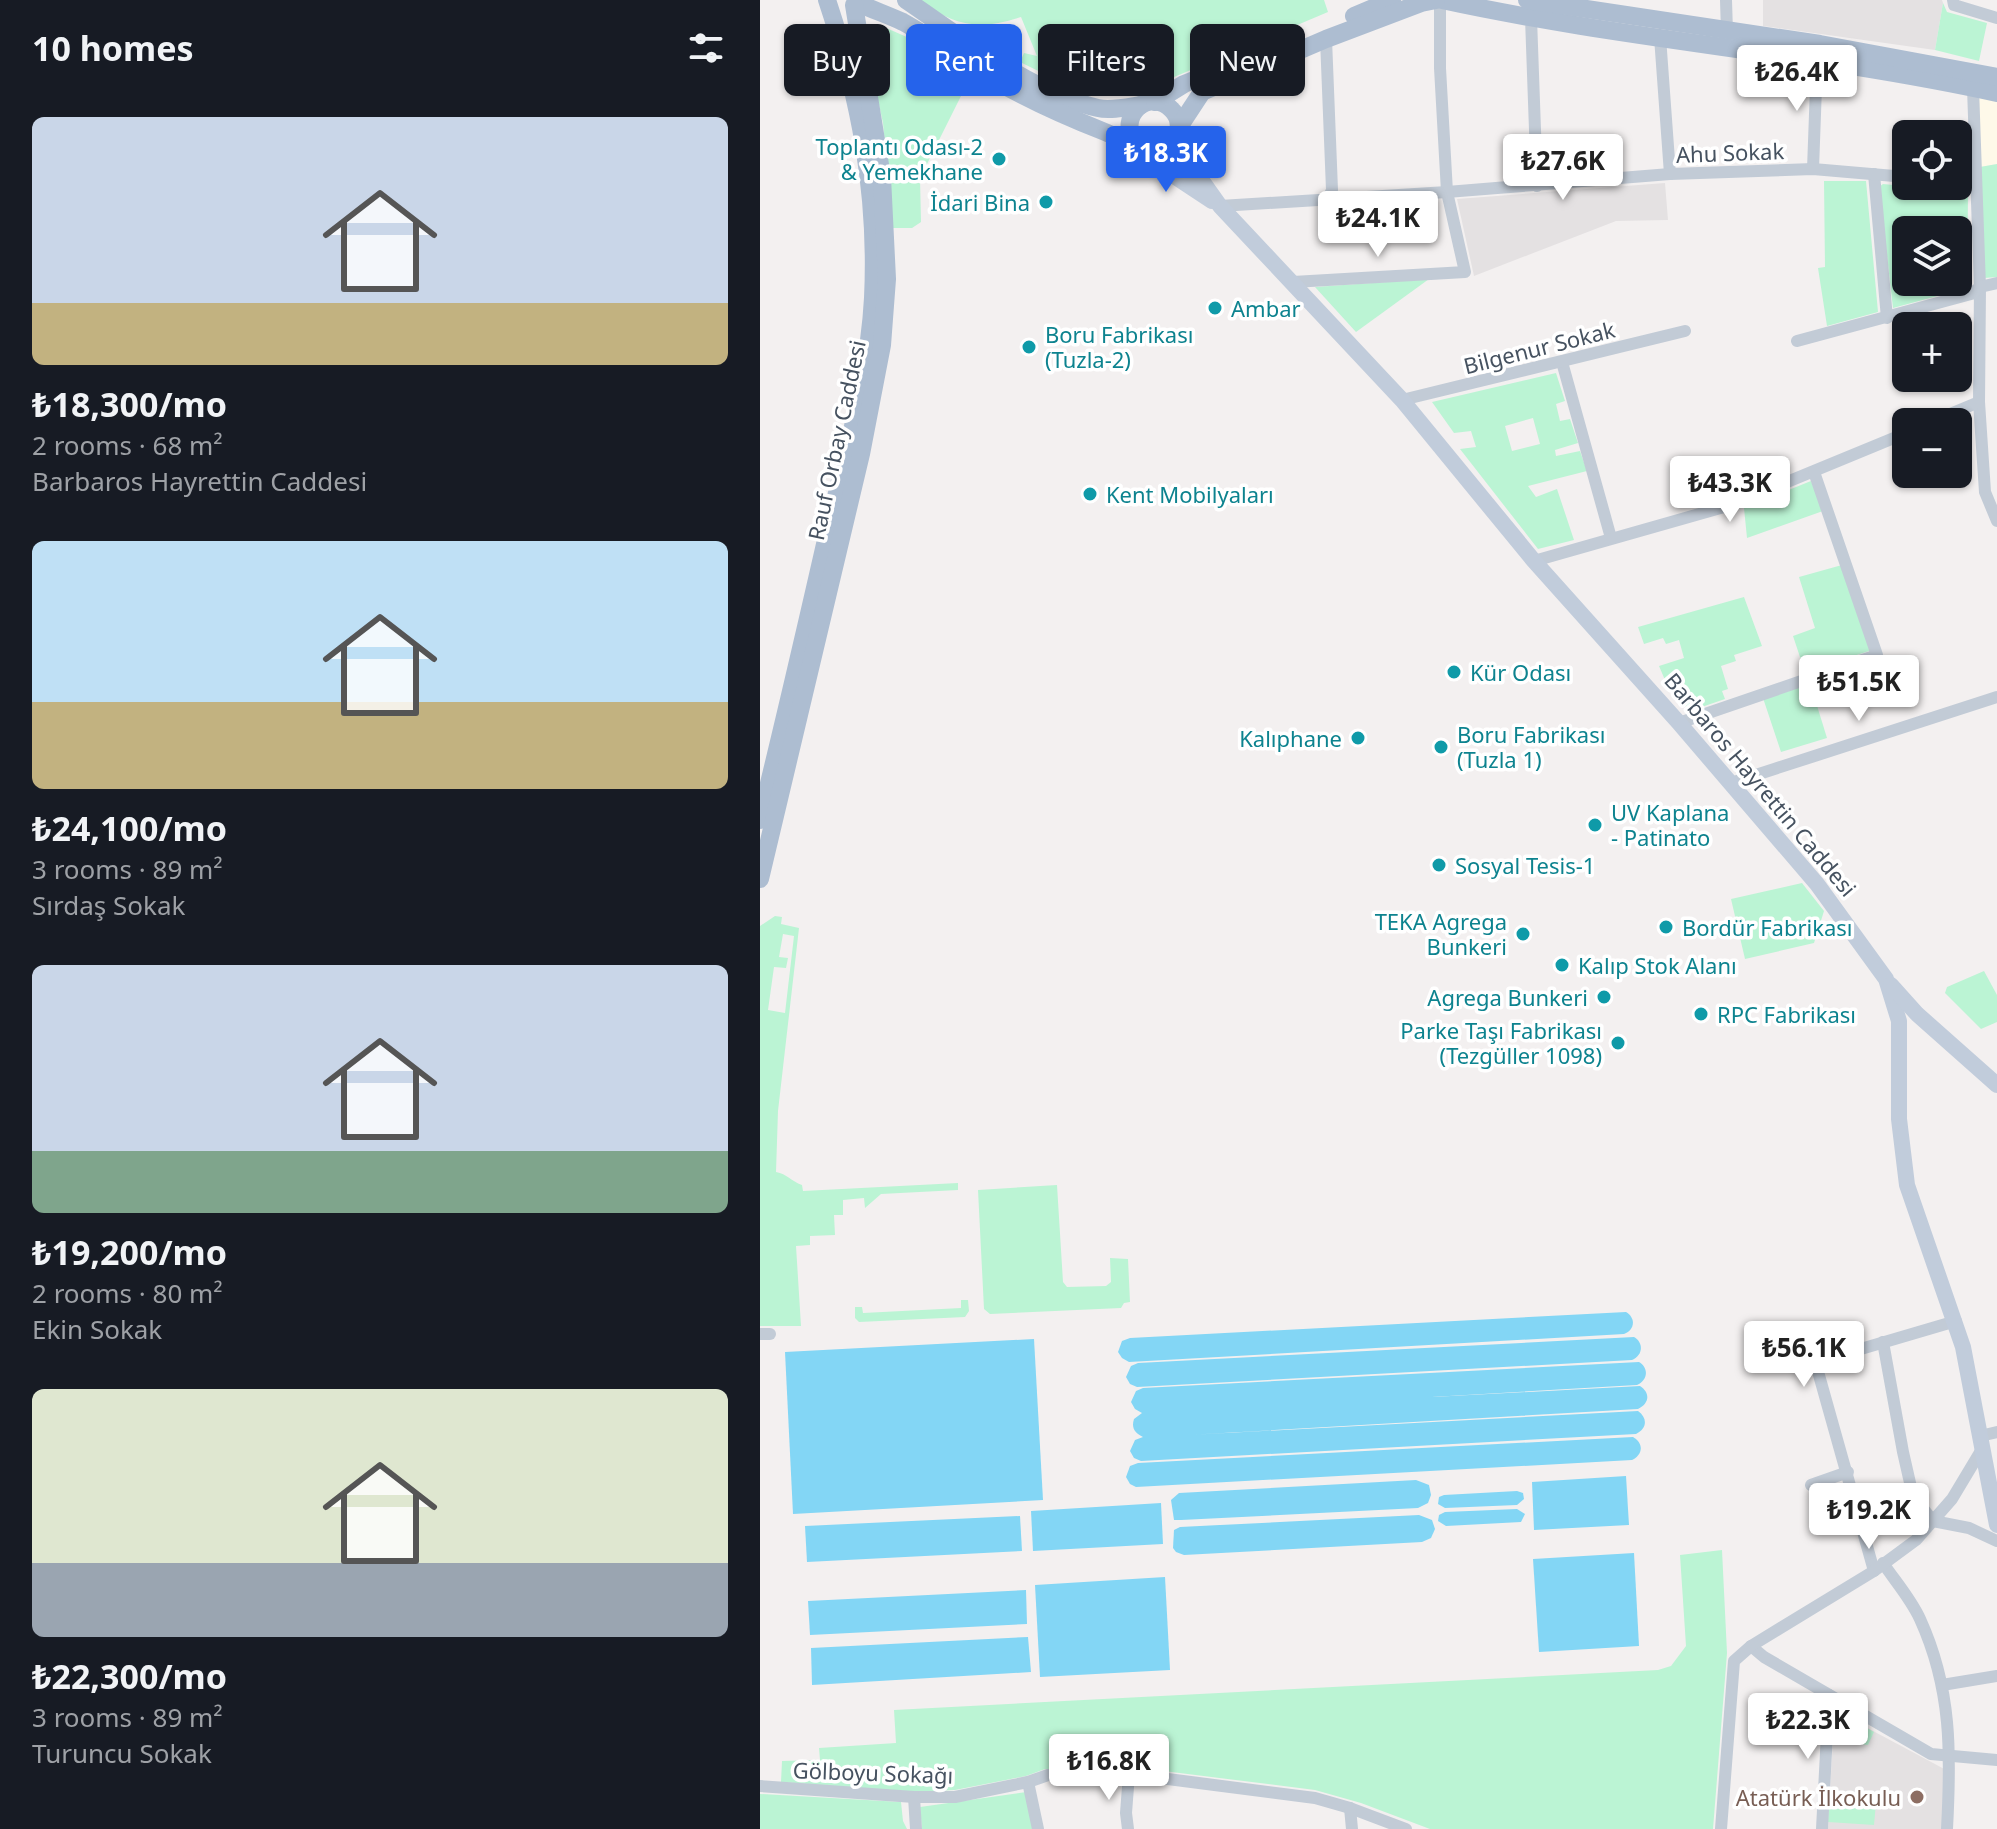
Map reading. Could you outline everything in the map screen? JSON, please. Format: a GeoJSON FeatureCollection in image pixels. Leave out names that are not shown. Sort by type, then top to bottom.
{"type":"FeatureCollection","features":[{"type":"Feature","properties":{"kind":"main road","name":"Rauf Orbay Caddesi"},"geometry":{"type":"LineString","coordinates":[[829,0],[845,6],[858,3],[859,24]]}},
{"type":"Feature","properties":{"kind":"main road","name":"Rauf Orbay Caddesi"},"geometry":{"type":"LineString","coordinates":[[760,820],[852,429],[866,362],[873,299],[866,147],[849,69],[829,0]]}},
{"type":"Feature","properties":{"kind":"main road"},"geometry":{"type":"LineString","coordinates":[[906,0],[1043,87],[1100,109],[1148,104],[1169,107],[1178,120],[1178,131]]}},
{"type":"Feature","properties":{"kind":"main road"},"geometry":{"type":"LineString","coordinates":[[1140,147],[1129,131],[1129,124],[1131,117],[1148,104],[1184,84],[1392,0]]}},
{"type":"Feature","properties":{"kind":"main road"},"geometry":{"type":"LineString","coordinates":[[858,3],[897,20],[1015,91],[1062,115],[1152,151],[1167,147],[1202,92],[1326,39],[1421,3],[1439,0],[1634,9],[1727,32],[1820,44],[1997,77]]}},
{"type":"Feature","properties":{"kind":"main road"},"geometry":{"type":"LineString","coordinates":[[1537,5],[1660,37],[1817,59],[1997,93]]}},
{"type":"Feature","properties":{"kind":"main road"},"geometry":{"type":"LineString","coordinates":[[868,24],[874,20],[897,20]]}},
{"type":"Feature","properties":{"kind":"main road","name":"Rauf Orbay Caddesi"},"geometry":{"type":"LineString","coordinates":[[760,879],[857,468],[882,345],[887,279],[884,199],[880,152],[870,96]]}},
{"type":"Feature","properties":{"kind":"street"},"geometry":{"type":"LineString","coordinates":[[1293,282],[1465,272],[1447,192],[1439,0]]}},
{"type":"Feature","properties":{"kind":"street"},"geometry":{"type":"LineString","coordinates":[[1726,0],[1727,32]]}},
{"type":"Feature","properties":{"kind":"street"},"geometry":{"type":"LineString","coordinates":[[1953,0],[1954,5],[1997,18]]}},
{"type":"Feature","properties":{"kind":"street"},"geometry":{"type":"LineString","coordinates":[[1537,5],[1537,186]]}},
{"type":"Feature","properties":{"kind":"street"},"geometry":{"type":"LineString","coordinates":[[1660,37],[1670,174]]}},
{"type":"Feature","properties":{"kind":"street"},"geometry":{"type":"LineString","coordinates":[[1326,39],[1332,190],[1328,199]]}},
{"type":"Feature","properties":{"kind":"street"},"geometry":{"type":"LineString","coordinates":[[1813,169],[1817,59]]}},
{"type":"Feature","properties":{"kind":"street"},"geometry":{"type":"LineString","coordinates":[[1973,88],[1980,287],[1979,402],[1990,462],[1985,492],[1997,521]]}},
{"type":"Feature","properties":{"kind":"street"},"geometry":{"type":"LineString","coordinates":[[1178,131],[1186,158],[1220,206]]}},
{"type":"Feature","properties":{"kind":"street"},"geometry":{"type":"LineString","coordinates":[[1140,147],[1159,166],[1220,206]]}},
{"type":"Feature","properties":{"kind":"street","name":"Ahu Sokak"},"geometry":{"type":"LineString","coordinates":[[1220,206],[1537,186],[1670,174],[1813,169],[1892,176]]}},
{"type":"Feature","properties":{"kind":"street"},"geometry":{"type":"LineString","coordinates":[[1874,174],[1887,318]]}},
{"type":"Feature","properties":{"kind":"street"},"geometry":{"type":"LineString","coordinates":[[1972,184],[1976,184]]}},
{"type":"Feature","properties":{"kind":"street","name":"Barbaros Hayrettin Caddesi"},"geometry":{"type":"LineString","coordinates":[[1220,206],[1402,400],[1534,561],[1817,884],[1886,979],[1899,1021],[1899,1119],[1907,1185],[1963,1347],[1997,1525]]}},
{"type":"Feature","properties":{"kind":"street"},"geometry":{"type":"LineString","coordinates":[[1797,341],[1971,294],[1980,287],[1997,283]]}},
{"type":"Feature","properties":{"kind":"street","name":"Bilgenur Sokak"},"geometry":{"type":"LineString","coordinates":[[1402,400],[1685,331]]}},
{"type":"Feature","properties":{"kind":"street"},"geometry":{"type":"LineString","coordinates":[[1562,362],[1611,538]]}},
{"type":"Feature","properties":{"kind":"street"},"geometry":{"type":"LineString","coordinates":[[1965,408],[1979,402]]}},
{"type":"Feature","properties":{"kind":"street"},"geometry":{"type":"LineString","coordinates":[[1534,561],[1731,505],[1892,439]]}},
{"type":"Feature","properties":{"kind":"street"},"geometry":{"type":"LineString","coordinates":[[1679,723],[1877,655],[1814,472]]}},
{"type":"Feature","properties":{"kind":"street"},"geometry":{"type":"LineString","coordinates":[[1731,783],[1997,697]]}},
{"type":"Feature","properties":{"kind":"street"},"geometry":{"type":"LineString","coordinates":[[1886,979],[1917,1014],[1997,1085]]}},
{"type":"Feature","properties":{"kind":"street"},"geometry":{"type":"LineString","coordinates":[[1947,1829],[1951,1756],[1940,1668],[1919,1616],[1879,1567],[1817,1368],[1820,1361],[1956,1321]]}},
{"type":"Feature","properties":{"kind":"street"},"geometry":{"type":"LineString","coordinates":[[1883,1342],[1913,1496],[1933,1521],[1969,1528],[1997,1541]]}},
{"type":"Feature","properties":{"kind":"street"},"geometry":{"type":"LineString","coordinates":[[1721,1829],[1734,1661],[1751,1646],[1879,1567],[1916,1540],[1952,1499],[1981,1443],[1997,1432]]}},
{"type":"Feature","properties":{"kind":"street"},"geometry":{"type":"LineString","coordinates":[[1811,1485],[1848,1472]]}},
{"type":"Feature","properties":{"kind":"street"},"geometry":{"type":"LineString","coordinates":[[1751,1646],[1764,1657],[1931,1754],[1997,1760]]}},
{"type":"Feature","properties":{"kind":"street"},"geometry":{"type":"LineString","coordinates":[[1942,1685],[1997,1676]]}},
{"type":"Feature","properties":{"kind":"street"},"geometry":{"type":"LineString","coordinates":[[1822,1829],[1829,1695]]}},
{"type":"Feature","properties":{"kind":"street"},"geometry":{"type":"LineString","coordinates":[[1128,1829],[1129,1774]]}},
{"type":"Feature","properties":{"kind":"street","name":"Gölboyu Sokağı"},"geometry":{"type":"LineString","coordinates":[[760,1786],[955,1797],[1048,1775],[1129,1774],[1315,1798],[1406,1829]]}},
{"type":"Feature","properties":{"kind":"street"},"geometry":{"type":"LineString","coordinates":[[1028,1782],[1038,1829]]}},
{"type":"Feature","properties":{"kind":"street"},"geometry":{"type":"LineString","coordinates":[[914,1797],[916,1829]]}},
{"type":"Feature","properties":{"kind":"street"},"geometry":{"type":"LineString","coordinates":[[1350,1808],[1352,1829]]}},
{"type":"Feature","properties":{"kind":"shaded area"},"geometry":{"type":"Polygon","coordinates":[[[1763,0],[1942,0],[1943,3],[1935,50],[1763,26],[1763,0]]]}},
{"type":"Feature","properties":{"kind":"shaded area"},"geometry":{"type":"Polygon","coordinates":[[[1979,97],[1997,100],[1997,164],[1980,167],[1979,97]]]}},
{"type":"Feature","properties":{"kind":"shaded area"},"geometry":{"type":"Polygon","coordinates":[[[1665,183],[1668,220],[1616,221],[1474,276],[1457,199],[1665,183]]]}},
{"type":"Feature","properties":{"kind":"shaded area"},"geometry":{"type":"Polygon","coordinates":[[[1845,1716],[1948,1771],[1944,1829],[1828,1829],[1834,1720],[1845,1716]]]}},
{"type":"Feature","properties":{"kind":"green space"},"geometry":{"type":"Polygon","coordinates":[[[918,0],[1324,0],[1328,12],[1300,24],[1190,24],[1190,70],[1174,77],[1174,24],[1038,24],[1038,71],[1022,63],[1024,53],[1037,56],[1021,17],[992,24],[967,24],[944,16],[918,0]]]}},
{"type":"Feature","properties":{"kind":"green space"},"geometry":{"type":"Polygon","coordinates":[[[1943,3],[1947,12],[1987,23],[1979,61],[1935,50],[1943,3]]]}},
{"type":"Feature","properties":{"kind":"green space"},"geometry":{"type":"Polygon","coordinates":[[[890,30],[906,37],[906,96],[961,96],[920,178],[921,222],[912,228],[893,228],[883,123],[877,96],[890,96],[890,30]]]}},
{"type":"Feature","properties":{"kind":"green space"},"geometry":{"type":"Polygon","coordinates":[[[1997,164],[1997,277],[1984,278],[1980,167],[1997,164]]]}},
{"type":"Feature","properties":{"kind":"green space"},"geometry":{"type":"Polygon","coordinates":[[[1824,181],[1866,181],[1878,312],[1827,326],[1818,268],[1825,267],[1824,181]]]}},
{"type":"Feature","properties":{"kind":"green space"},"geometry":{"type":"Polygon","coordinates":[[[1892,185],[1892,200],[1968,200],[1968,216],[1892,216],[1892,296],[1937,296],[1893,308],[1879,187],[1892,185]]]}},
{"type":"Feature","properties":{"kind":"green space"},"geometry":{"type":"Polygon","coordinates":[[[1429,279],[1356,332],[1315,287],[1429,279]]]}},
{"type":"Feature","properties":{"kind":"green space"},"geometry":{"type":"Polygon","coordinates":[[[1556,373],[1565,401],[1556,404],[1560,421],[1570,419],[1578,443],[1555,450],[1556,456],[1580,451],[1587,471],[1528,486],[1536,497],[1557,489],[1574,540],[1538,549],[1460,449],[1476,447],[1471,431],[1454,433],[1432,402],[1556,373]],[[1533,418],[1505,426],[1512,451],[1540,444],[1533,418]]]}},
{"type":"Feature","properties":{"kind":"green space"},"geometry":{"type":"Polygon","coordinates":[[[1811,481],[1823,511],[1747,538],[1744,508],[1811,481]]]}},
{"type":"Feature","properties":{"kind":"green space"},"geometry":{"type":"Polygon","coordinates":[[[1842,565],[1872,650],[1805,672],[1793,636],[1815,628],[1799,577],[1842,565]]]}},
{"type":"Feature","properties":{"kind":"green space"},"geometry":{"type":"Polygon","coordinates":[[[1744,597],[1762,646],[1734,655],[1736,661],[1721,666],[1728,689],[1722,691],[1725,699],[1690,711],[1668,687],[1659,666],[1684,658],[1679,640],[1666,644],[1663,638],[1644,644],[1638,627],[1744,597]]]}},
{"type":"Feature","properties":{"kind":"green space"},"geometry":{"type":"Polygon","coordinates":[[[1810,683],[1827,738],[1781,752],[1763,698],[1810,683]]]}},
{"type":"Feature","properties":{"kind":"green space"},"geometry":{"type":"Polygon","coordinates":[[[1802,883],[1824,911],[1814,943],[1745,959],[1731,899],[1802,883]]]}},
{"type":"Feature","properties":{"kind":"green space"},"geometry":{"type":"Polygon","coordinates":[[[775,916],[782,917],[781,924],[799,928],[778,1111],[776,1172],[802,1185],[803,1191],[958,1183],[958,1190],[881,1194],[865,1208],[864,1198],[843,1200],[843,1215],[834,1215],[835,1235],[810,1236],[810,1245],[796,1246],[801,1326],[760,1326],[760,926],[775,916]],[[783,934],[779,957],[788,958],[786,968],[774,967],[768,1010],[785,1013],[794,936],[783,934]]]}},
{"type":"Feature","properties":{"kind":"green space"},"geometry":{"type":"Polygon","coordinates":[[[1984,971],[1997,995],[1997,1022],[1981,1029],[1945,993],[1947,987],[1984,971]]]}},
{"type":"Feature","properties":{"kind":"green space"},"geometry":{"type":"Polygon","coordinates":[[[1057,1185],[1063,1282],[1067,1287],[1106,1286],[1111,1282],[1110,1258],[1128,1259],[1130,1302],[1124,1303],[1121,1308],[990,1314],[984,1309],[978,1190],[1057,1185]]]}},
{"type":"Feature","properties":{"kind":"green space"},"geometry":{"type":"Polygon","coordinates":[[[961,1300],[968,1300],[969,1311],[965,1317],[859,1322],[855,1318],[855,1307],[862,1307],[863,1313],[961,1308],[961,1300]]]}},
{"type":"Feature","properties":{"kind":"green space"},"geometry":{"type":"Polygon","coordinates":[[[1722,1550],[1727,1653],[1713,1829],[1430,1829],[1361,1803],[1315,1790],[1132,1767],[1045,1769],[1026,1776],[955,1790],[912,1792],[781,1782],[782,1761],[820,1760],[819,1748],[896,1743],[894,1710],[1658,1670],[1671,1666],[1686,1646],[1680,1555],[1722,1550]]]}},
{"type":"Feature","properties":{"kind":"green space"},"geometry":{"type":"Polygon","coordinates":[[[1845,1716],[1874,1732],[1868,1745],[1833,1740],[1834,1720],[1845,1716]]]}},
{"type":"Feature","properties":{"kind":"green space"},"geometry":{"type":"Polygon","coordinates":[[[1026,1792],[1033,1829],[922,1829],[920,1807],[1026,1792]]]}},
{"type":"Feature","properties":{"kind":"green space"},"geometry":{"type":"Polygon","coordinates":[[[760,1794],[901,1802],[907,1829],[760,1829],[760,1794]]]}},
{"type":"Feature","properties":{"kind":"green space"},"geometry":{"type":"Polygon","coordinates":[[[1829,1800],[1876,1803],[1874,1825],[1828,1822],[1829,1800]]]}},
{"type":"Feature","properties":{"kind":"water"},"geometry":{"type":"Polygon","coordinates":[[[1626,1312],[1633,1324],[1624,1334],[1129,1362],[1118,1352],[1122,1341],[1130,1338],[1626,1312]]]}},
{"type":"Feature","properties":{"kind":"water"},"geometry":{"type":"Polygon","coordinates":[[[1634,1337],[1641,1349],[1632,1360],[1137,1387],[1130,1384],[1126,1377],[1131,1366],[1138,1363],[1634,1337]]]}},
{"type":"Feature","properties":{"kind":"water"},"geometry":{"type":"Polygon","coordinates":[[[1034,1339],[1043,1500],[793,1514],[785,1352],[1034,1339]]]}},
{"type":"Feature","properties":{"kind":"water"},"geometry":{"type":"Polygon","coordinates":[[[1639,1362],[1646,1374],[1637,1385],[1432,1397],[1640,1386],[1647,1398],[1638,1409],[1188,1435],[1638,1411],[1645,1423],[1636,1434],[1141,1461],[1134,1458],[1130,1451],[1135,1440],[1143,1437],[1133,1425],[1134,1419],[1142,1413],[1131,1402],[1136,1391],[1143,1388],[1639,1362]]]}},
{"type":"Feature","properties":{"kind":"water"},"geometry":{"type":"Polygon","coordinates":[[[1633,1437],[1641,1449],[1632,1460],[1136,1487],[1126,1477],[1130,1466],[1138,1463],[1633,1437]]]}},
{"type":"Feature","properties":{"kind":"water"},"geometry":{"type":"Polygon","coordinates":[[[1626,1476],[1629,1525],[1534,1530],[1532,1482],[1626,1476]]]}},
{"type":"Feature","properties":{"kind":"water"},"geometry":{"type":"Polygon","coordinates":[[[1416,1480],[1429,1485],[1431,1495],[1428,1503],[1418,1508],[1174,1520],[1171,1500],[1179,1493],[1416,1480]]]}},
{"type":"Feature","properties":{"kind":"water"},"geometry":{"type":"Polygon","coordinates":[[[1523,1493],[1524,1499],[1517,1505],[1445,1508],[1438,1504],[1439,1497],[1444,1495],[1523,1493]]]}},
{"type":"Feature","properties":{"kind":"water"},"geometry":{"type":"Polygon","coordinates":[[[1161,1503],[1163,1544],[1033,1551],[1031,1511],[1161,1503]]]}},
{"type":"Feature","properties":{"kind":"water"},"geometry":{"type":"Polygon","coordinates":[[[1517,1509],[1525,1514],[1521,1522],[1446,1526],[1438,1521],[1439,1515],[1445,1512],[1517,1509]]]}},
{"type":"Feature","properties":{"kind":"water"},"geometry":{"type":"Polygon","coordinates":[[[1419,1515],[1432,1520],[1435,1529],[1431,1538],[1422,1542],[1184,1555],[1173,1548],[1174,1530],[1180,1527],[1419,1515]]]}},
{"type":"Feature","properties":{"kind":"water"},"geometry":{"type":"Polygon","coordinates":[[[1020,1516],[1022,1551],[807,1562],[805,1526],[1020,1516]]]}},
{"type":"Feature","properties":{"kind":"water"},"geometry":{"type":"Polygon","coordinates":[[[1634,1553],[1639,1646],[1539,1652],[1533,1559],[1634,1553]]]}},
{"type":"Feature","properties":{"kind":"water"},"geometry":{"type":"Polygon","coordinates":[[[1165,1577],[1170,1670],[1040,1677],[1035,1585],[1165,1577]]]}},
{"type":"Feature","properties":{"kind":"water"},"geometry":{"type":"Polygon","coordinates":[[[1026,1590],[1027,1624],[810,1635],[808,1601],[1026,1590]]]}},
{"type":"Feature","properties":{"kind":"water"},"geometry":{"type":"Polygon","coordinates":[[[1028,1637],[1031,1672],[812,1685],[811,1648],[1028,1637]]]}},
{"type":"Feature","properties":{"kind":"place","name":"Toplantı Odası-2 & Yemekhane"},"geometry":{"type":"Point","coordinates":[999,159]}},
{"type":"Feature","properties":{"kind":"place","name":"İdari Bina"},"geometry":{"type":"Point","coordinates":[1046,202]}},
{"type":"Feature","properties":{"kind":"place","name":"Ambar"},"geometry":{"type":"Point","coordinates":[1215,308]}},
{"type":"Feature","properties":{"kind":"place","name":"Boru Fabrikası (Tuzla-2)"},"geometry":{"type":"Point","coordinates":[1029,347]}},
{"type":"Feature","properties":{"kind":"place","name":"Kent Mobilyaları"},"geometry":{"type":"Point","coordinates":[1090,494]}},
{"type":"Feature","properties":{"kind":"place","name":"Kür Odası"},"geometry":{"type":"Point","coordinates":[1454,672]}},
{"type":"Feature","properties":{"kind":"place","name":"Kalıphane"},"geometry":{"type":"Point","coordinates":[1358,738]}},
{"type":"Feature","properties":{"kind":"place","name":"Boru Fabrikası (Tuzla 1)"},"geometry":{"type":"Point","coordinates":[1441,747]}},
{"type":"Feature","properties":{"kind":"place","name":"UV Kaplana - Patinato"},"geometry":{"type":"Point","coordinates":[1595,825]}},
{"type":"Feature","properties":{"kind":"place","name":"Sosyal Tesis-1"},"geometry":{"type":"Point","coordinates":[1439,865]}},
{"type":"Feature","properties":{"kind":"place","name":"Bordür Fabrikası"},"geometry":{"type":"Point","coordinates":[1666,927]}},
{"type":"Feature","properties":{"kind":"place","name":"TEKA Agrega Bunkeri"},"geometry":{"type":"Point","coordinates":[1523,934]}},
{"type":"Feature","properties":{"kind":"place","name":"Kalıp Stok Alanı"},"geometry":{"type":"Point","coordinates":[1562,965]}},
{"type":"Feature","properties":{"kind":"place","name":"Agrega Bunkeri"},"geometry":{"type":"Point","coordinates":[1604,997]}},
{"type":"Feature","properties":{"kind":"place","name":"RPC Fabrikası"},"geometry":{"type":"Point","coordinates":[1701,1014]}},
{"type":"Feature","properties":{"kind":"place","name":"Parke Taşı Fabrikası (Tezgüller 1098)"},"geometry":{"type":"Point","coordinates":[1618,1043]}},
{"type":"Feature","properties":{"kind":"place","name":"Atatürk İlkokulu"},"geometry":{"type":"Point","coordinates":[1917,1797]}}]}
